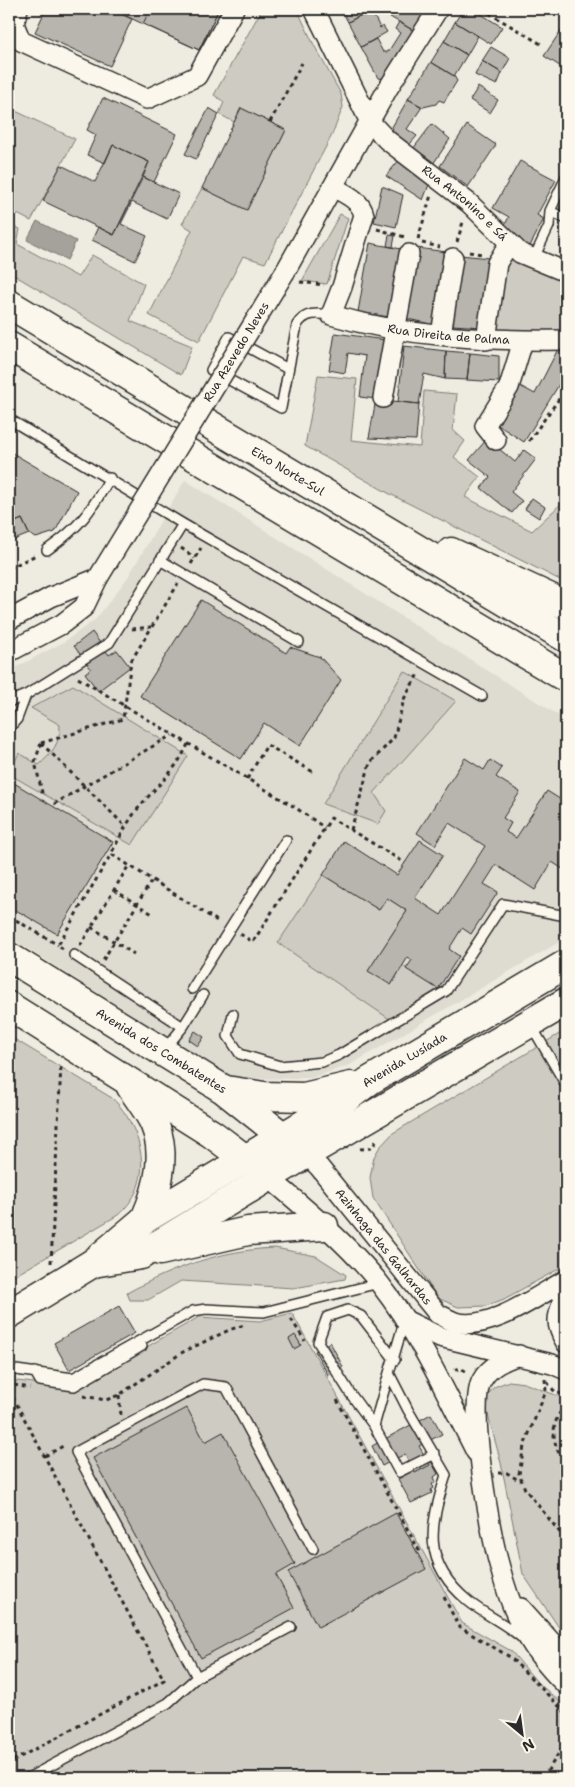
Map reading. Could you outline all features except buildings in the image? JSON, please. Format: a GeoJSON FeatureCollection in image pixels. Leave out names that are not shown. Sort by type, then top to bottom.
{"type":"FeatureCollection","features":[{"type":"Feature","properties":{"kind":"main road","name":"Eixo Norte-Sul"},"geometry":{"type":"LineString","coordinates":[[9,304],[566,638]]}},
{"type":"Feature","properties":{"kind":"main road"},"geometry":{"type":"LineString","coordinates":[[9,346],[566,678]]}},
{"type":"Feature","properties":{"kind":"main road"},"geometry":{"type":"LineString","coordinates":[[307,484],[566,605]]}},
{"type":"Feature","properties":{"kind":"main road","name":"Avenida dos Combatentes"},"geometry":{"type":"LineString","coordinates":[[9,957],[223,1089],[306,1154]]}},
{"type":"Feature","properties":{"kind":"main road","name":"Avenida Lusíada"},"geometry":{"type":"LineString","coordinates":[[94,1263],[145,1219],[566,964]]}},
{"type":"Feature","properties":{"kind":"main road"},"geometry":{"type":"LineString","coordinates":[[141,1255],[306,1154],[566,1002]]}},
{"type":"Feature","properties":{"kind":"main road"},"geometry":{"type":"LineString","coordinates":[[9,1006],[212,1134],[268,1177]]}},
{"type":"Feature","properties":{"kind":"main road"},"geometry":{"type":"LineString","coordinates":[[127,1081],[154,1123],[160,1150],[160,1180],[145,1219]]}},
{"type":"Feature","properties":{"kind":"main road"},"geometry":{"type":"LineString","coordinates":[[223,1089],[264,1096],[304,1097],[370,1081]]}},
{"type":"Feature","properties":{"kind":"main road"},"geometry":{"type":"LineString","coordinates":[[9,1314],[94,1263],[141,1255],[248,1231],[324,1226]]}},
{"type":"Feature","properties":{"kind":"street"},"geometry":{"type":"LineString","coordinates":[[18,9],[14,24],[21,41],[147,99],[197,76],[234,9]]}},
{"type":"Feature","properties":{"kind":"street","name":"Rua Antonino e Sá"},"geometry":{"type":"LineString","coordinates":[[314,9],[370,122],[387,140],[469,203],[509,244],[533,260],[566,272]]}},
{"type":"Feature","properties":{"kind":"street","name":"Rua Azevedo Neves"},"geometry":{"type":"LineString","coordinates":[[9,652],[62,624],[84,607],[98,578],[285,272],[370,122],[438,9]]}},
{"type":"Feature","properties":{"kind":"street"},"geometry":{"type":"LineString","coordinates":[[331,315],[362,226],[364,215],[360,206],[333,187]]}},
{"type":"Feature","properties":{"kind":"street"},"geometry":{"type":"LineString","coordinates":[[486,340],[497,262],[509,244]]}},
{"type":"Feature","properties":{"kind":"street"},"geometry":{"type":"LineString","coordinates":[[383,398],[394,329],[412,246]]}},
{"type":"Feature","properties":{"kind":"street"},"geometry":{"type":"LineString","coordinates":[[442,335],[454,253]]}},
{"type":"Feature","properties":{"kind":"street","name":"Rua Direita de Palma"},"geometry":{"type":"LineString","coordinates":[[331,315],[394,329],[486,340],[566,340]]}},
{"type":"Feature","properties":{"kind":"street"},"geometry":{"type":"LineString","coordinates":[[496,440],[485,426],[510,388],[523,340]]}},
{"type":"Feature","properties":{"kind":"street"},"geometry":{"type":"LineString","coordinates":[[9,620],[65,590],[98,578]]}},
{"type":"Feature","properties":{"kind":"street","name":"Azinhaga das Galhardas"},"geometry":{"type":"LineString","coordinates":[[306,1154],[332,1182],[438,1314],[456,1322],[470,1324],[489,1321],[566,1280]]}},
{"type":"Feature","properties":{"kind":"street"},"geometry":{"type":"LineString","coordinates":[[268,1177],[324,1226],[380,1283],[405,1320],[438,1378],[481,1462]]}},
{"type":"Feature","properties":{"kind":"street"},"geometry":{"type":"LineString","coordinates":[[464,1343],[492,1334],[566,1292]]}},
{"type":"Feature","properties":{"kind":"street"},"geometry":{"type":"LineString","coordinates":[[566,1292],[556,1321],[566,1343]]}},
{"type":"Feature","properties":{"kind":"street"},"geometry":{"type":"LineString","coordinates":[[405,1320],[440,1337],[519,1355],[566,1370]]}},
{"type":"Feature","properties":{"kind":"street"},"geometry":{"type":"LineString","coordinates":[[519,1355],[493,1367],[482,1379],[478,1389],[475,1403],[481,1462],[498,1562],[505,1587],[518,1620],[536,1653],[566,1685]]}},
{"type":"Feature","properties":{"kind":"street"},"geometry":{"type":"LineString","coordinates":[[505,1587],[566,1658]]}},
{"type":"Feature","properties":{"kind":"lane"},"geometry":{"type":"LineString","coordinates":[[533,260],[549,226],[550,211],[566,177]]}},
{"type":"Feature","properties":{"kind":"lane"},"geometry":{"type":"LineString","coordinates":[[550,211],[566,219]]}},
{"type":"Feature","properties":{"kind":"lane"},"geometry":{"type":"LineString","coordinates":[[288,369],[229,337],[211,370],[281,408],[288,369],[294,334],[300,321],[304,316],[317,313],[331,315]]}},
{"type":"Feature","properties":{"kind":"lane"},"geometry":{"type":"LineString","coordinates":[[9,418],[183,524],[482,696]]}},
{"type":"Feature","properties":{"kind":"lane"},"geometry":{"type":"LineString","coordinates":[[47,550],[72,533],[94,506],[110,478]]}},
{"type":"Feature","properties":{"kind":"lane"},"geometry":{"type":"LineString","coordinates":[[9,702],[26,695],[67,671],[109,643],[183,524]]}},
{"type":"Feature","properties":{"kind":"lane"},"geometry":{"type":"LineString","coordinates":[[160,560],[299,642]]}},
{"type":"Feature","properties":{"kind":"lane"},"geometry":{"type":"LineString","coordinates":[[9,728],[17,719],[26,695]]}},
{"type":"Feature","properties":{"kind":"lane"},"geometry":{"type":"LineString","coordinates":[[192,989],[286,840]]}},
{"type":"Feature","properties":{"kind":"lane"},"geometry":{"type":"LineString","coordinates":[[233,1014],[228,1036],[240,1054],[280,1066],[322,1062],[339,1055],[446,991],[503,904],[566,916]]}},
{"type":"Feature","properties":{"kind":"lane"},"geometry":{"type":"LineString","coordinates":[[74,955],[182,1027]]}},
{"type":"Feature","properties":{"kind":"lane"},"geometry":{"type":"LineString","coordinates":[[162,1052],[182,1027],[203,995]]}},
{"type":"Feature","properties":{"kind":"lane"},"geometry":{"type":"LineString","coordinates":[[530,1022],[566,1085]]}},
{"type":"Feature","properties":{"kind":"lane"},"geometry":{"type":"LineString","coordinates":[[9,1369],[73,1378],[193,1311],[206,1309],[264,1312],[380,1283]]}},
{"type":"Feature","properties":{"kind":"lane"},"geometry":{"type":"LineString","coordinates":[[395,1360],[361,1316],[348,1310],[327,1317],[318,1342],[350,1394],[374,1426],[399,1472],[435,1454]]}},
{"type":"Feature","properties":{"kind":"lane"},"geometry":{"type":"LineString","coordinates":[[374,1426],[389,1372],[395,1360],[405,1320]]}},
{"type":"Feature","properties":{"kind":"lane"},"geometry":{"type":"LineString","coordinates":[[389,1372],[408,1410],[446,1475],[432,1532],[434,1550],[441,1570],[468,1601],[512,1629],[536,1653]]}},
{"type":"Feature","properties":{"kind":"lane"},"geometry":{"type":"LineString","coordinates":[[198,1677],[76,1452],[203,1384],[226,1387],[313,1549]]}},
{"type":"Feature","properties":{"kind":"lane"},"geometry":{"type":"LineString","coordinates":[[28,1778],[168,1703],[198,1677],[291,1627]]}},
{"type":"Feature","properties":{"kind":"path"},"geometry":{"type":"LineString","coordinates":[[482,9],[542,44]]}},
{"type":"Feature","properties":{"kind":"path"},"geometry":{"type":"LineString","coordinates":[[270,122],[302,63]]}},
{"type":"Feature","properties":{"kind":"path"},"geometry":{"type":"LineString","coordinates":[[362,226],[400,234],[412,246],[436,179]]}},
{"type":"Feature","properties":{"kind":"path"},"geometry":{"type":"LineString","coordinates":[[454,253],[469,203]]}},
{"type":"Feature","properties":{"kind":"path"},"geometry":{"type":"LineString","coordinates":[[301,282],[310,284]]}},
{"type":"Feature","properties":{"kind":"path"},"geometry":{"type":"LineString","coordinates":[[529,441],[566,389]]}},
{"type":"Feature","properties":{"kind":"path"},"geometry":{"type":"LineString","coordinates":[[41,743],[123,719],[131,661],[208,538]]}},
{"type":"Feature","properties":{"kind":"path"},"geometry":{"type":"LineString","coordinates":[[9,568],[47,550]]}},
{"type":"Feature","properties":{"kind":"path"},"geometry":{"type":"LineString","coordinates":[[351,830],[370,763],[394,738],[404,699],[424,663]]}},
{"type":"Feature","properties":{"kind":"path"},"geometry":{"type":"LineString","coordinates":[[67,671],[325,828]]}},
{"type":"Feature","properties":{"kind":"path"},"geometry":{"type":"LineString","coordinates":[[54,804],[82,785],[173,734]]}},
{"type":"Feature","properties":{"kind":"path"},"geometry":{"type":"LineString","coordinates":[[41,743],[125,826]]}},
{"type":"Feature","properties":{"kind":"path"},"geometry":{"type":"LineString","coordinates":[[41,743],[35,762],[43,797]]}},
{"type":"Feature","properties":{"kind":"path"},"geometry":{"type":"LineString","coordinates":[[58,945],[111,854],[125,826],[180,762],[188,744]]}},
{"type":"Feature","properties":{"kind":"path"},"geometry":{"type":"LineString","coordinates":[[247,779],[267,744],[315,773]]}},
{"type":"Feature","properties":{"kind":"path"},"geometry":{"type":"LineString","coordinates":[[254,942],[331,818],[405,863]]}},
{"type":"Feature","properties":{"kind":"path"},"geometry":{"type":"LineString","coordinates":[[111,854],[230,929]]}},
{"type":"Feature","properties":{"kind":"path"},"geometry":{"type":"LineString","coordinates":[[9,916],[74,955],[129,865]]}},
{"type":"Feature","properties":{"kind":"path"},"geometry":{"type":"LineString","coordinates":[[97,970],[152,880]]}},
{"type":"Feature","properties":{"kind":"path"},"geometry":{"type":"LineString","coordinates":[[114,890],[154,915]]}},
{"type":"Feature","properties":{"kind":"path"},"geometry":{"type":"LineString","coordinates":[[91,927],[134,954]]}},
{"type":"Feature","properties":{"kind":"path"},"geometry":{"type":"LineString","coordinates":[[50,1289],[62,1039]]}},
{"type":"Feature","properties":{"kind":"path"},"geometry":{"type":"LineString","coordinates":[[288,1317],[293,1320],[307,1346]]}},
{"type":"Feature","properties":{"kind":"path"},"geometry":{"type":"LineString","coordinates":[[119,1395],[183,1352],[229,1330],[247,1324]]}},
{"type":"Feature","properties":{"kind":"path"},"geometry":{"type":"LineString","coordinates":[[566,1395],[554,1392],[545,1379],[546,1391],[524,1446],[519,1474],[525,1489],[566,1540]]}},
{"type":"Feature","properties":{"kind":"path"},"geometry":{"type":"LineString","coordinates":[[9,1390],[164,1680],[9,1763]]}},
{"type":"Feature","properties":{"kind":"path"},"geometry":{"type":"LineString","coordinates":[[335,1397],[423,1559]]}},
{"type":"Feature","properties":{"kind":"path"},"geometry":{"type":"LineString","coordinates":[[566,1404],[553,1425],[554,1440],[558,1454],[566,1464]]}},
{"type":"Feature","properties":{"kind":"path"},"geometry":{"type":"LineString","coordinates":[[441,1593],[459,1626],[510,1656],[566,1713]]}},
{"type":"Feature","properties":{"kind":"path"},"geometry":{"type":"LineString","coordinates":[[544,1778],[565,1747],[566,1742]]}},
{"type":"Feature","properties":{"kind":"shaded area"},"geometry":{"type":"Polygon","coordinates":[[[262,9],[297,9],[341,94],[343,107],[332,135],[265,263],[243,256],[199,341],[149,315],[192,230],[182,224],[202,188],[247,210],[286,130],[241,108],[234,122],[219,114],[224,102],[214,95],[262,9]]]}},
{"type":"Feature","properties":{"kind":"shaded area"},"geometry":{"type":"Polygon","coordinates":[[[9,108],[75,139],[31,221],[9,210],[9,108]]]}},
{"type":"Feature","properties":{"kind":"shaded area"},"geometry":{"type":"Polygon","coordinates":[[[340,214],[348,218],[327,284],[302,281],[340,214]]]}},
{"type":"Feature","properties":{"kind":"shaded area"},"geometry":{"type":"Polygon","coordinates":[[[37,221],[76,241],[67,260],[27,240],[37,221]]]}},
{"type":"Feature","properties":{"kind":"shaded area"},"geometry":{"type":"Polygon","coordinates":[[[9,224],[20,229],[17,244],[78,277],[92,255],[144,284],[130,321],[192,346],[181,375],[9,272],[9,224]]]}},
{"type":"Feature","properties":{"kind":"shaded area"},"geometry":{"type":"Polygon","coordinates":[[[509,244],[566,272],[566,340],[486,340],[509,244]]]}},
{"type":"Feature","properties":{"kind":"shaded area"},"geometry":{"type":"Polygon","coordinates":[[[318,375],[357,379],[351,440],[420,447],[424,391],[457,394],[453,430],[465,441],[454,457],[480,477],[465,497],[532,531],[564,501],[566,503],[566,583],[390,494],[305,446],[318,375]]]}},
{"type":"Feature","properties":{"kind":"shaded area"},"geometry":{"type":"Polygon","coordinates":[[[185,480],[566,720],[566,938],[350,1065],[311,1078],[235,1079],[9,937],[9,671],[64,642],[96,619],[128,577],[185,480]]]}},
{"type":"Feature","properties":{"kind":"shaded area"},"geometry":{"type":"Polygon","coordinates":[[[404,671],[456,701],[374,793],[386,811],[378,824],[323,804],[404,671]]]}},
{"type":"Feature","properties":{"kind":"shaded area"},"geometry":{"type":"Polygon","coordinates":[[[73,685],[188,756],[132,845],[9,774],[19,753],[39,765],[51,752],[59,738],[60,725],[31,708],[73,685]]]}},
{"type":"Feature","properties":{"kind":"shaded area"},"geometry":{"type":"Polygon","coordinates":[[[323,875],[379,910],[387,898],[407,911],[369,970],[391,985],[403,966],[438,989],[391,1020],[278,943],[323,875]]]}},
{"type":"Feature","properties":{"kind":"shaded area"},"geometry":{"type":"Polygon","coordinates":[[[566,1030],[566,1265],[504,1299],[486,1306],[458,1307],[440,1299],[434,1292],[373,1198],[370,1178],[374,1157],[379,1148],[393,1133],[566,1030]]]}},
{"type":"Feature","properties":{"kind":"shaded area"},"geometry":{"type":"Polygon","coordinates":[[[9,1036],[112,1098],[120,1106],[132,1126],[137,1137],[142,1161],[136,1192],[128,1205],[118,1215],[9,1279],[9,1036]]]}},
{"type":"Feature","properties":{"kind":"shaded area"},"geometry":{"type":"Polygon","coordinates":[[[275,1248],[316,1256],[346,1275],[345,1279],[294,1288],[181,1281],[148,1300],[130,1300],[127,1293],[162,1275],[217,1256],[255,1249],[275,1248]]]}},
{"type":"Feature","properties":{"kind":"shaded area"},"geometry":{"type":"Polygon","coordinates":[[[292,1313],[462,1623],[511,1651],[537,1682],[566,1707],[566,1778],[9,1778],[9,1380],[75,1388],[199,1317],[260,1321],[292,1313]]]}},
{"type":"Feature","properties":{"kind":"shaded area"},"geometry":{"type":"Polygon","coordinates":[[[509,1381],[524,1383],[566,1399],[566,1638],[523,1574],[501,1463],[484,1400],[494,1387],[509,1381]]]}}]}
